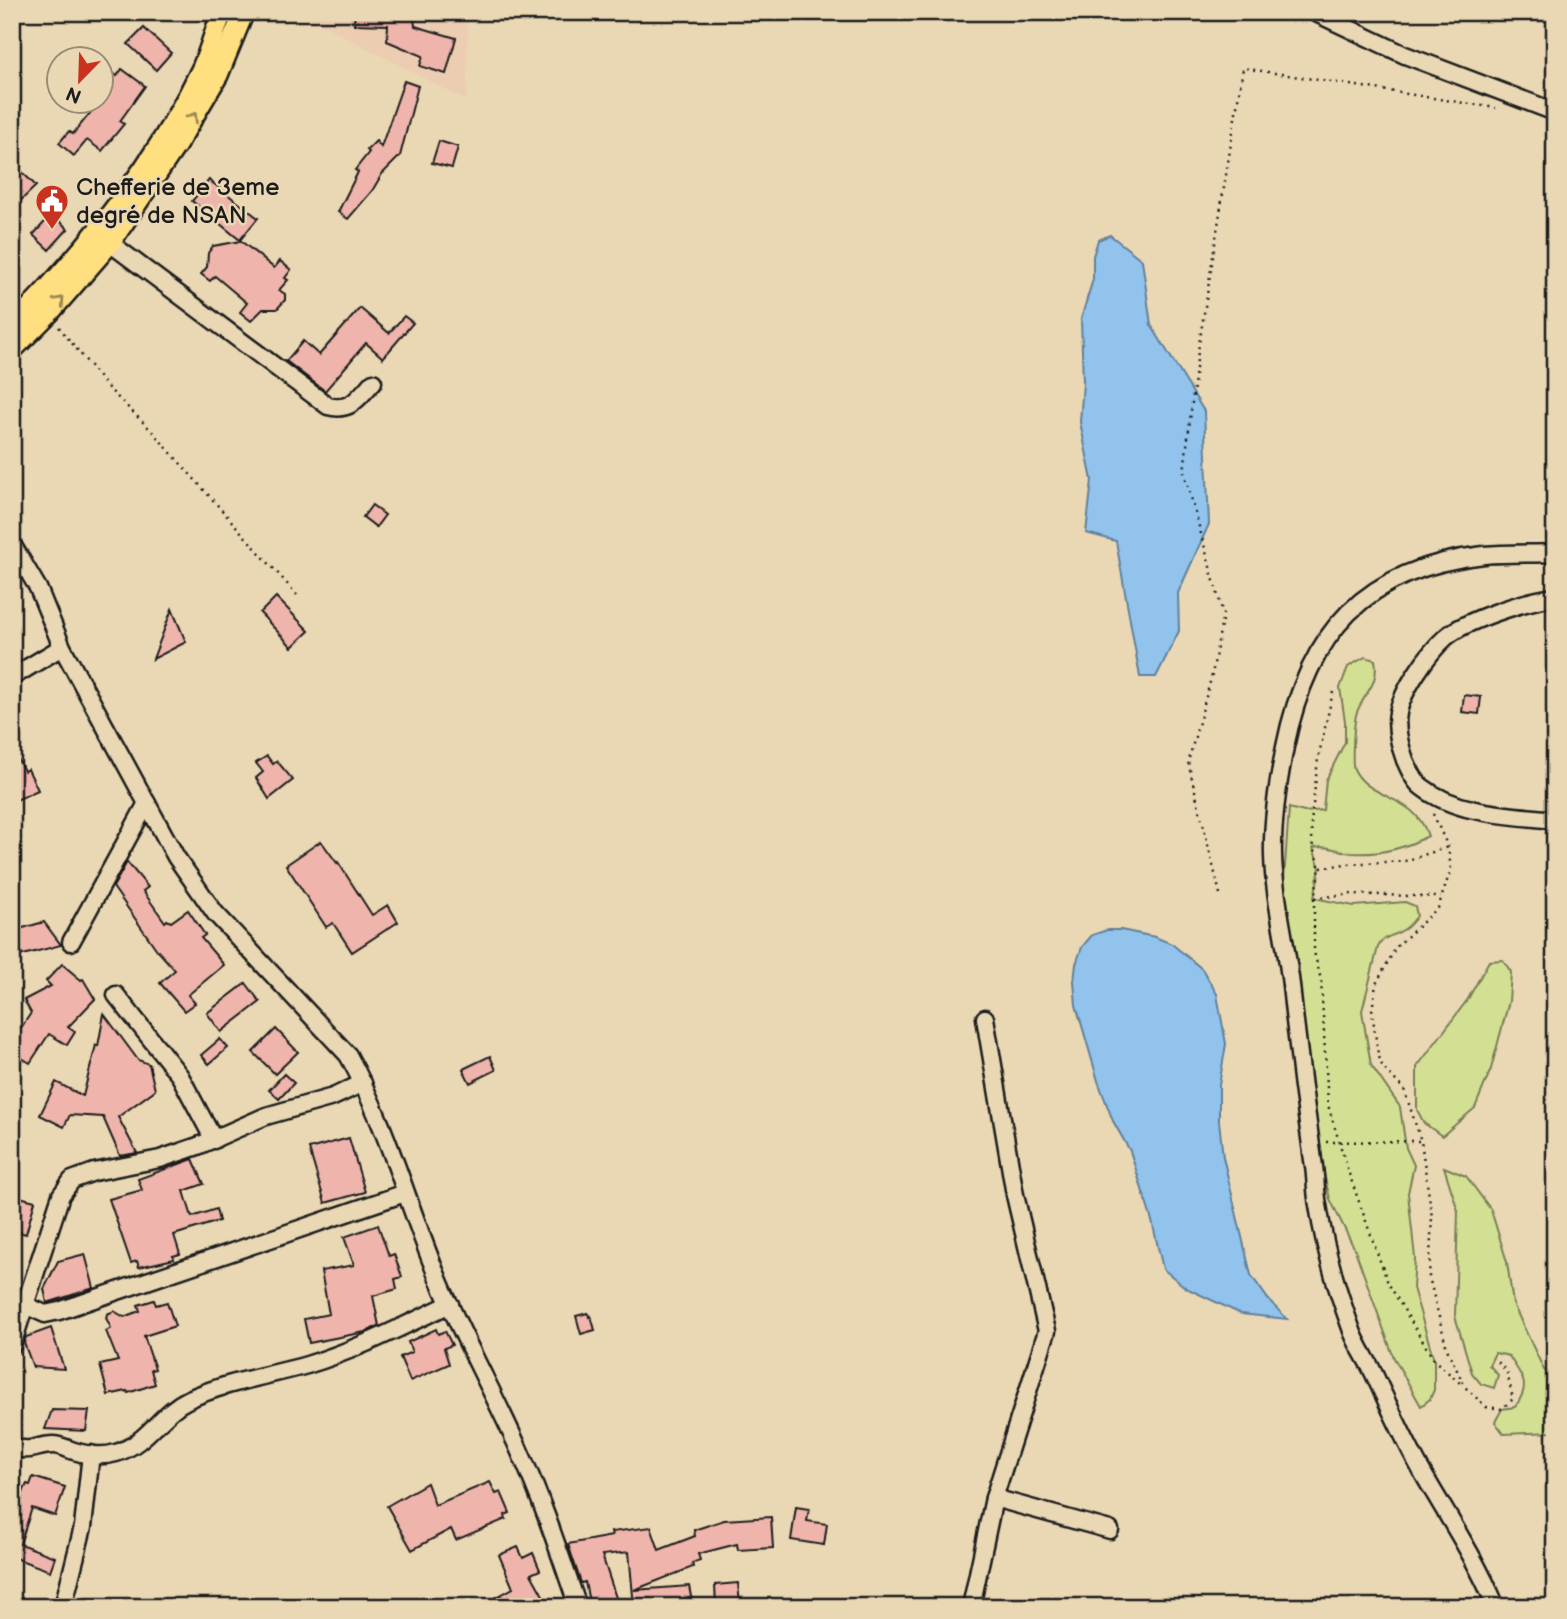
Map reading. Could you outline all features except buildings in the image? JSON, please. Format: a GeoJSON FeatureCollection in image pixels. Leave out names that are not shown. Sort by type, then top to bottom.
{"type":"FeatureCollection","features":[{"type":"Feature","properties":{"kind":"main road"},"geometry":{"type":"LineString","coordinates":[[12,326],[98,233],[165,135],[202,66],[222,12]]}},
{"type":"Feature","properties":{"kind":"main road"},"geometry":{"type":"LineString","coordinates":[[12,350],[110,243],[177,144],[218,75],[244,12]]}},
{"type":"Feature","properties":{"kind":"street"},"geometry":{"type":"LineString","coordinates":[[1314,12],[1405,55],[1555,112]]}},
{"type":"Feature","properties":{"kind":"street"},"geometry":{"type":"LineString","coordinates":[[110,243],[328,405],[340,409],[353,403],[373,382]]}},
{"type":"Feature","properties":{"kind":"street"},"geometry":{"type":"LineString","coordinates":[[12,544],[38,588],[62,647],[176,857],[215,913],[348,1055],[363,1083],[378,1114],[405,1193],[450,1304],[521,1454],[557,1544],[578,1607]]}},
{"type":"Feature","properties":{"kind":"street"},"geometry":{"type":"LineString","coordinates":[[1496,1607],[1461,1537],[1401,1431],[1351,1331],[1318,1204],[1301,1081],[1290,968],[1272,856],[1282,761],[1299,693],[1313,661],[1351,608],[1374,591],[1402,577],[1446,563],[1483,555],[1555,554]]}},
{"type":"Feature","properties":{"kind":"street"},"geometry":{"type":"LineString","coordinates":[[1555,597],[1538,599],[1478,620],[1446,637],[1423,664],[1406,692],[1397,720],[1400,746],[1420,786],[1460,806],[1555,820]]}},
{"type":"Feature","properties":{"kind":"street"},"geometry":{"type":"LineString","coordinates":[[12,677],[62,647]]}},
{"type":"Feature","properties":{"kind":"street"},"geometry":{"type":"LineString","coordinates":[[71,942],[147,803]]}},
{"type":"Feature","properties":{"kind":"street"},"geometry":{"type":"LineString","coordinates":[[116,995],[180,1076],[214,1140]]}},
{"type":"Feature","properties":{"kind":"street"},"geometry":{"type":"LineString","coordinates":[[971,1607],[993,1498],[1047,1331],[1015,1195],[985,1017]]}},
{"type":"Feature","properties":{"kind":"street"},"geometry":{"type":"LineString","coordinates":[[12,1345],[61,1195],[72,1180],[94,1172],[160,1159],[214,1140],[266,1116],[333,1097],[363,1083]]}},
{"type":"Feature","properties":{"kind":"street"},"geometry":{"type":"LineString","coordinates":[[25,1305],[45,1314],[59,1311],[405,1193]]}},
{"type":"Feature","properties":{"kind":"street"},"geometry":{"type":"LineString","coordinates":[[12,1446],[24,1451],[55,1445],[91,1454],[118,1453],[139,1441],[157,1427],[174,1408],[189,1399],[307,1365],[348,1350],[450,1304]]}},
{"type":"Feature","properties":{"kind":"street"},"geometry":{"type":"LineString","coordinates":[[63,1607],[83,1527],[91,1454]]}},
{"type":"Feature","properties":{"kind":"street"},"geometry":{"type":"LineString","coordinates":[[993,1498],[1110,1530]]}},
{"type":"Feature","properties":{"kind":"path"},"geometry":{"type":"LineString","coordinates":[[1220,894],[1188,762],[1212,675],[1223,614],[1184,472],[1198,351],[1244,68],[1501,108]]}},
{"type":"Feature","properties":{"kind":"path"},"geometry":{"type":"LineString","coordinates":[[48,313],[107,387],[150,429],[297,595]]}},
{"type":"Feature","properties":{"kind":"path"},"geometry":{"type":"LineString","coordinates":[[1334,692],[1318,759],[1311,822],[1313,848],[1320,868],[1314,898],[1314,951],[1321,980],[1328,1105],[1364,1221],[1388,1283],[1434,1360],[1486,1407],[1502,1409],[1513,1399],[1507,1372],[1498,1362]]}},
{"type":"Feature","properties":{"kind":"path"},"geometry":{"type":"LineString","coordinates":[[1434,814],[1448,847],[1451,869],[1438,908],[1396,947],[1376,984],[1372,1011],[1378,1054],[1383,1068],[1404,1089],[1421,1141],[1432,1217],[1429,1277],[1447,1349],[1465,1387]]}},
{"type":"Feature","properties":{"kind":"path"},"geometry":{"type":"LineString","coordinates":[[1320,868],[1405,861],[1448,847]]}},
{"type":"Feature","properties":{"kind":"path"},"geometry":{"type":"LineString","coordinates":[[1314,898],[1352,894],[1441,897]]}},
{"type":"Feature","properties":{"kind":"path"},"geometry":{"type":"LineString","coordinates":[[1311,1146],[1326,1142],[1421,1141]]}},
{"type":"Feature","properties":{"kind":"shaded area"},"geometry":{"type":"Polygon","coordinates":[[[298,12],[468,12],[467,101],[298,12]]]}},
{"type":"Feature","properties":{"kind":"green space"},"geometry":{"type":"Polygon","coordinates":[[[1365,657],[1375,660],[1376,669],[1373,683],[1356,715],[1354,769],[1370,787],[1413,812],[1428,836],[1382,852],[1352,853],[1313,848],[1320,868],[1314,898],[1354,906],[1405,902],[1415,906],[1417,916],[1411,924],[1380,943],[1362,1011],[1371,1065],[1400,1107],[1406,1148],[1414,1165],[1408,1193],[1415,1258],[1413,1288],[1434,1360],[1434,1390],[1430,1399],[1421,1406],[1394,1358],[1355,1250],[1330,1199],[1297,1062],[1283,894],[1289,808],[1304,812],[1323,810],[1326,780],[1345,742],[1340,688],[1348,667],[1365,657]]]}},
{"type":"Feature","properties":{"kind":"green space"},"geometry":{"type":"Polygon","coordinates":[[[1503,960],[1511,972],[1509,1001],[1491,1069],[1475,1108],[1442,1136],[1424,1123],[1417,1110],[1417,1067],[1468,999],[1489,961],[1503,960]]]}},
{"type":"Feature","properties":{"kind":"green space"},"geometry":{"type":"Polygon","coordinates":[[[1444,1167],[1466,1176],[1491,1210],[1507,1262],[1513,1304],[1544,1370],[1555,1375],[1555,1432],[1504,1434],[1495,1422],[1502,1409],[1515,1407],[1523,1392],[1523,1381],[1509,1356],[1495,1353],[1489,1365],[1498,1375],[1494,1388],[1481,1384],[1472,1373],[1455,1316],[1458,1211],[1444,1167]]]}},
{"type":"Feature","properties":{"kind":"water"},"geometry":{"type":"Polygon","coordinates":[[[1110,235],[1142,260],[1151,325],[1204,411],[1209,524],[1178,593],[1179,631],[1156,677],[1140,677],[1116,541],[1086,533],[1092,480],[1080,422],[1083,383],[1081,319],[1093,279],[1093,256],[1098,240],[1110,235]]]}},
{"type":"Feature","properties":{"kind":"water"},"geometry":{"type":"Polygon","coordinates":[[[1107,930],[1155,937],[1172,944],[1202,969],[1217,994],[1226,1044],[1219,1085],[1223,1157],[1251,1275],[1287,1319],[1241,1314],[1186,1288],[1163,1269],[1152,1221],[1130,1151],[1113,1121],[1098,1081],[1076,1005],[1074,981],[1082,947],[1092,935],[1107,930]]]}},
{"type":"Feature","properties":{"kind":"place","name":"Chefferie de 3eme degré de NSAN"},"geometry":{"type":"Point","coordinates":[52,231]}}]}
